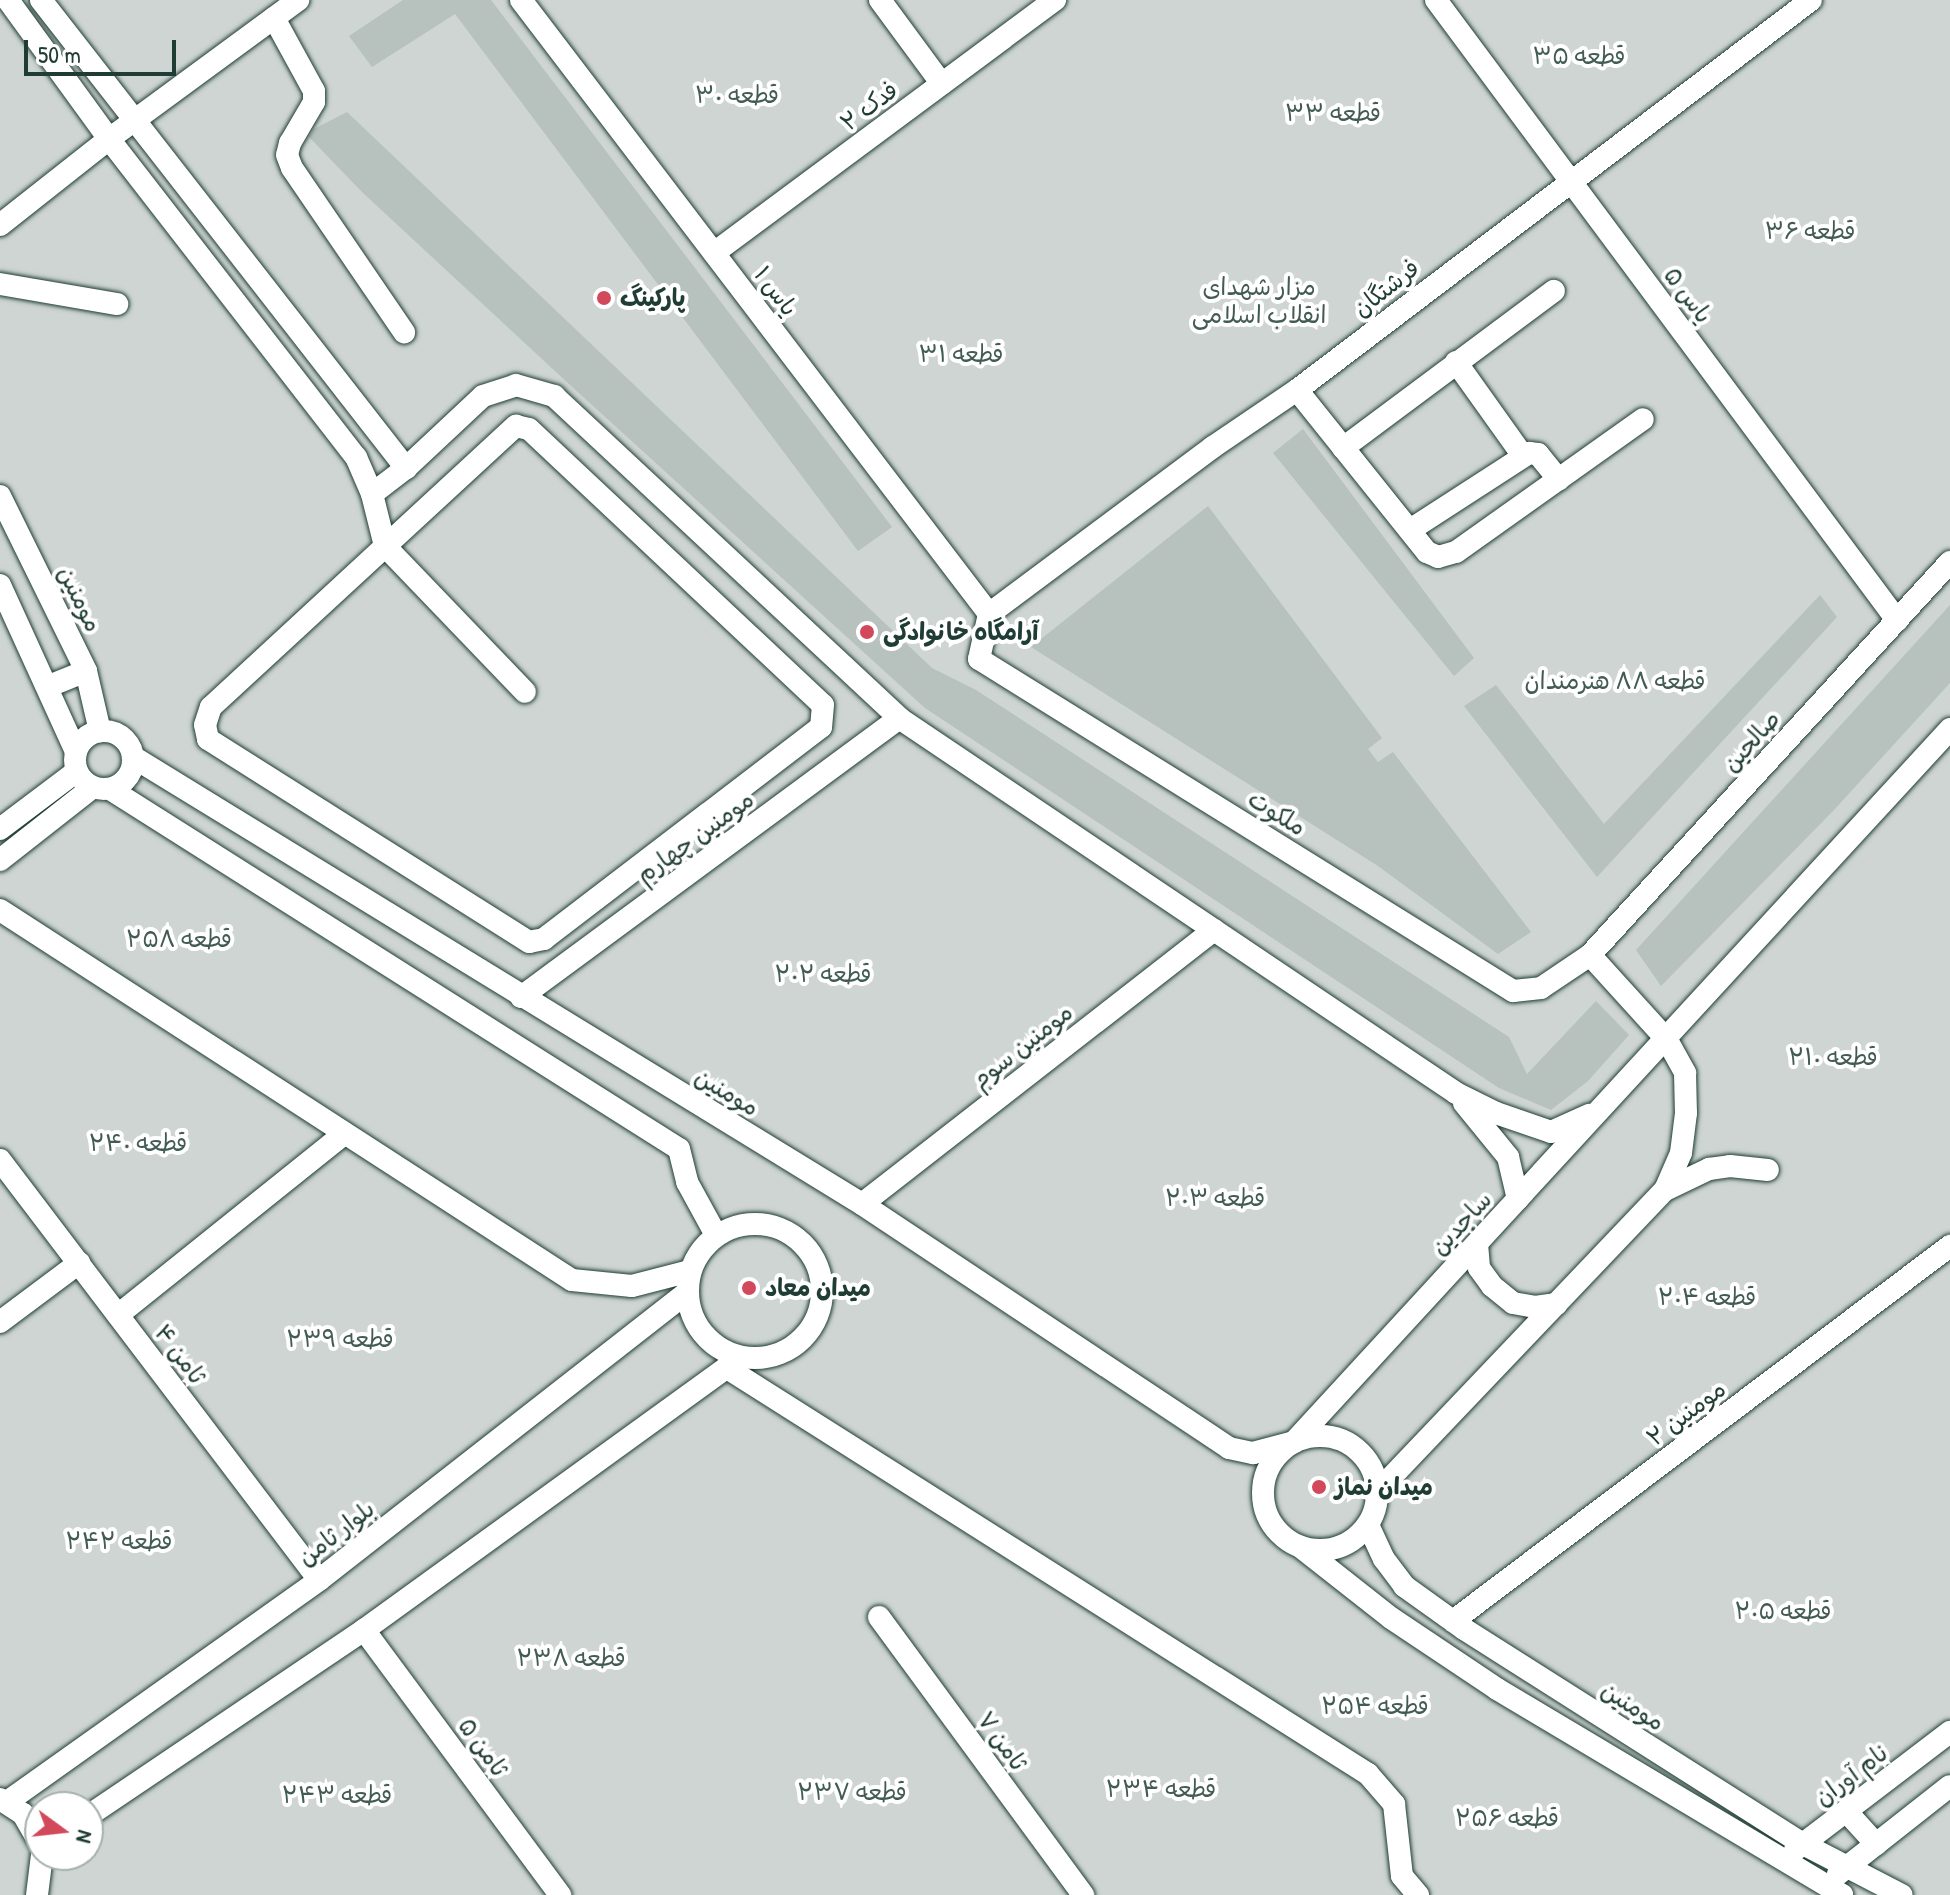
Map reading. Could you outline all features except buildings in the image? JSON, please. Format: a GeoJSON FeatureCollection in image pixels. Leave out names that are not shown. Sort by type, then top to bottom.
{"type":"FeatureCollection","features":[{"type":"Feature","properties":{"kind":"street"},"geometry":{"type":"LineString","coordinates":[[8,0],[109,139],[356,457],[372,494],[385,546],[525,692]]}},
{"type":"Feature","properties":{"kind":"street"},"geometry":{"type":"LineString","coordinates":[[41,0],[132,121],[406,468]]}},
{"type":"Feature","properties":{"kind":"street"},"geometry":{"type":"LineString","coordinates":[[0,225],[132,121],[298,0]]}},
{"type":"Feature","properties":{"kind":"street","name":"یاس ۱"},"geometry":{"type":"LineString","coordinates":[[521,0],[989,614]]}},
{"type":"Feature","properties":{"kind":"street"},"geometry":{"type":"LineString","coordinates":[[880,0],[942,84]]}},
{"type":"Feature","properties":{"kind":"street","name":"فدک ۲"},"geometry":{"type":"LineString","coordinates":[[714,253],[1055,0]]}},
{"type":"Feature","properties":{"kind":"street","name":"یاس ۵"},"geometry":{"type":"LineString","coordinates":[[1436,0],[1897,620]]}},
{"type":"Feature","properties":{"kind":"street","name":"فرشتگان"},"geometry":{"type":"LineString","coordinates":[[989,614],[1213,447],[1297,390],[1811,0]]}},
{"type":"Feature","properties":{"kind":"street"},"geometry":{"type":"LineString","coordinates":[[276,16],[314,91],[314,102],[290,143],[287,155],[292,168],[404,332]]}},
{"type":"Feature","properties":{"kind":"street"},"geometry":{"type":"LineString","coordinates":[[0,284],[117,304]]}},
{"type":"Feature","properties":{"kind":"street"},"geometry":{"type":"LineString","coordinates":[[1343,448],[1554,291]]}},
{"type":"Feature","properties":{"kind":"street"},"geometry":{"type":"LineString","coordinates":[[1456,362],[1523,456]]}},
{"type":"Feature","properties":{"kind":"street"},"geometry":{"type":"LineString","coordinates":[[372,494],[406,468],[483,396],[516,385],[554,396],[899,718],[1456,1093],[1496,1113],[1551,1132],[1598,1111]]}},
{"type":"Feature","properties":{"kind":"street"},"geometry":{"type":"LineString","coordinates":[[1297,390],[1432,557],[1449,555],[1643,419]]}},
{"type":"Feature","properties":{"kind":"street"},"geometry":{"type":"LineString","coordinates":[[516,426],[529,429],[823,705],[821,727],[544,939],[529,942],[208,739],[205,725],[211,707],[385,546],[516,426]]}},
{"type":"Feature","properties":{"kind":"street"},"geometry":{"type":"LineString","coordinates":[[1410,530],[1523,456],[1535,452],[1559,480]]}},
{"type":"Feature","properties":{"kind":"street","name":"مومنین"},"geometry":{"type":"LineString","coordinates":[[0,496],[86,671],[100,731]]}},
{"type":"Feature","properties":{"kind":"street","name":"صالحین"},"geometry":{"type":"LineString","coordinates":[[1590,955],[1950,562]]}},
{"type":"Feature","properties":{"kind":"street"},"geometry":{"type":"LineString","coordinates":[[0,585],[49,686],[77,761],[102,788],[679,1149],[687,1182],[716,1235]]}},
{"type":"Feature","properties":{"kind":"street","name":"ملکوت"},"geometry":{"type":"LineString","coordinates":[[989,614],[979,659],[1513,991],[1541,988],[1590,955]]}},
{"type":"Feature","properties":{"kind":"street"},"geometry":{"type":"LineString","coordinates":[[49,686],[86,671]]}},
{"type":"Feature","properties":{"kind":"street","name":"مومنین چهارم"},"geometry":{"type":"LineString","coordinates":[[521,997],[899,718]]}},
{"type":"Feature","properties":{"kind":"street","name":"ساجدین"},"geometry":{"type":"LineString","coordinates":[[1294,1442],[1950,729]]}},
{"type":"Feature","properties":{"kind":"street"},"geometry":{"type":"LineString","coordinates":[[0,829],[77,761],[85,738],[100,731],[123,737],[133,757],[125,781],[102,788],[0,860]]}},
{"type":"Feature","properties":{"kind":"street","name":"مومنین"},"geometry":{"type":"LineString","coordinates":[[133,757],[862,1204],[1229,1448],[1253,1453],[1294,1442]]}},
{"type":"Feature","properties":{"kind":"street"},"geometry":{"type":"LineString","coordinates":[[0,910],[572,1280],[632,1286],[689,1282]]}},
{"type":"Feature","properties":{"kind":"street","name":"مومنین سوم"},"geometry":{"type":"LineString","coordinates":[[862,1204],[1214,930]]}},
{"type":"Feature","properties":{"kind":"street"},"geometry":{"type":"LineString","coordinates":[[1377,1492],[1665,1190],[1681,1153],[1686,1113],[1685,1073],[1667,1040],[1590,955]]}},
{"type":"Feature","properties":{"kind":"street"},"geometry":{"type":"LineString","coordinates":[[1456,1093],[1508,1157],[1518,1199]]}},
{"type":"Feature","properties":{"kind":"street"},"geometry":{"type":"LineString","coordinates":[[118,1315],[344,1134]]}},
{"type":"Feature","properties":{"kind":"street","name":"ثامن ۴"},"geometry":{"type":"LineString","coordinates":[[0,1160],[319,1580]]}},
{"type":"Feature","properties":{"kind":"street"},"geometry":{"type":"LineString","coordinates":[[1665,1190],[1709,1169],[1730,1166],[1768,1170]]}},
{"type":"Feature","properties":{"kind":"street"},"geometry":{"type":"LineString","coordinates":[[104,1805],[364,1630],[734,1362],[785,1352],[803,1339],[816,1320],[822,1299],[821,1277],[813,1256],[799,1239],[780,1227],[758,1223],[736,1225],[716,1235],[700,1251],[689,1282],[692,1315],[703,1334],[734,1362],[1368,1774],[1394,1804],[1402,1876],[1418,1895]]}},
{"type":"Feature","properties":{"kind":"street"},"geometry":{"type":"LineString","coordinates":[[1477,1244],[1479,1268],[1492,1286],[1513,1303],[1535,1307],[1557,1304]]}},
{"type":"Feature","properties":{"kind":"street","name":"مومنین ۲"},"geometry":{"type":"LineString","coordinates":[[1453,1621],[1950,1246]]}},
{"type":"Feature","properties":{"kind":"street"},"geometry":{"type":"LineString","coordinates":[[0,1322],[79,1263]]}},
{"type":"Feature","properties":{"kind":"street","name":"بلوار ثامن"},"geometry":{"type":"LineString","coordinates":[[4,1800],[319,1580],[689,1282]]}},
{"type":"Feature","properties":{"kind":"street"},"geometry":{"type":"LineString","coordinates":[[1302,1548],[1321,1551],[1355,1539],[1368,1525],[1377,1492],[1374,1473],[1365,1457],[1350,1444],[1332,1437],[1313,1436],[1294,1442],[1280,1452],[1269,1467],[1263,1484],[1263,1502],[1280,1534],[1391,1618],[1497,1689],[1834,1890],[1846,1867],[1950,1786]]}},
{"type":"Feature","properties":{"kind":"street","name":"مومنین"},"geometry":{"type":"LineString","coordinates":[[1368,1525],[1384,1559],[1404,1586],[1453,1621],[1803,1844],[1902,1895]]}},
{"type":"Feature","properties":{"kind":"street","name":"ثامن ۷"},"geometry":{"type":"LineString","coordinates":[[879,1617],[1083,1895]]}},
{"type":"Feature","properties":{"kind":"street","name":"ثامن ۵"},"geometry":{"type":"LineString","coordinates":[[364,1630],[560,1895]]}},
{"type":"Feature","properties":{"kind":"street","name":"نام آوران"},"geometry":{"type":"LineString","coordinates":[[1783,1859],[1950,1732]]}},
{"type":"Feature","properties":{"kind":"street"},"geometry":{"type":"LineString","coordinates":[[4,1800],[24,1816]]}},
{"type":"Feature","properties":{"kind":"street"},"geometry":{"type":"LineString","coordinates":[[1846,1811],[1876,1844]]}},
{"type":"Feature","properties":{"kind":"street"},"geometry":{"type":"LineString","coordinates":[[37,1895],[40,1871]]}},
{"type":"Feature","properties":{"kind":"green space"},"geometry":{"type":"Polygon","coordinates":[[[0,0],[1950,0],[1950,1895],[0,1895],[0,0]]]}},
{"type":"Feature","properties":{"kind":"place","name":"پارکینگ"},"geometry":{"type":"Point","coordinates":[604,298]}},
{"type":"Feature","properties":{"kind":"place","name":"آرامگاه خانوادگی"},"geometry":{"type":"Point","coordinates":[867,632]}},
{"type":"Feature","properties":{"kind":"place","name":"میدان معاد"},"geometry":{"type":"Point","coordinates":[749,1288]}},
{"type":"Feature","properties":{"kind":"place","name":"میدان نماز"},"geometry":{"type":"Point","coordinates":[1319,1487]}},
{"type":"Feature","properties":{"kind":"park label","name":"قطعه ۳۵"},"geometry":{"type":"Point","coordinates":[1579,56]}},
{"type":"Feature","properties":{"kind":"park label","name":"قطعه ۳۰"},"geometry":{"type":"Point","coordinates":[737,95]}},
{"type":"Feature","properties":{"kind":"park label","name":"قطعه ۳۳"},"geometry":{"type":"Point","coordinates":[1333,113]}},
{"type":"Feature","properties":{"kind":"park label","name":"قطعه ۳۶"},"geometry":{"type":"Point","coordinates":[1810,231]}},
{"type":"Feature","properties":{"kind":"park label","name":"مزار شهدای انقلاب اسلامی"},"geometry":{"type":"Point","coordinates":[1259,301]}},
{"type":"Feature","properties":{"kind":"park label","name":"قطعه ۳۱"},"geometry":{"type":"Point","coordinates":[961,354]}},
{"type":"Feature","properties":{"kind":"park label","name":"قطعه ۸۸ هنرمندان"},"geometry":{"type":"Point","coordinates":[1615,681]}},
{"type":"Feature","properties":{"kind":"park label","name":"قطعه ۲۵۸"},"geometry":{"type":"Point","coordinates":[179,939]}},
{"type":"Feature","properties":{"kind":"park label","name":"قطعه ۲۰۲"},"geometry":{"type":"Point","coordinates":[823,974]}},
{"type":"Feature","properties":{"kind":"park label","name":"قطعه ۲۱۰"},"geometry":{"type":"Point","coordinates":[1833,1057]}},
{"type":"Feature","properties":{"kind":"park label","name":"قطعه ۲۴۰"},"geometry":{"type":"Point","coordinates":[138,1143]}},
{"type":"Feature","properties":{"kind":"park label","name":"قطعه ۲۰۳"},"geometry":{"type":"Point","coordinates":[1215,1198]}},
{"type":"Feature","properties":{"kind":"park label","name":"قطعه ۲۰۴"},"geometry":{"type":"Point","coordinates":[1707,1297]}},
{"type":"Feature","properties":{"kind":"park label","name":"قطعه ۲۳۹"},"geometry":{"type":"Point","coordinates":[340,1339]}},
{"type":"Feature","properties":{"kind":"park label","name":"قطعه ۲۴۲"},"geometry":{"type":"Point","coordinates":[119,1541]}},
{"type":"Feature","properties":{"kind":"park label","name":"قطعه ۲۰۵"},"geometry":{"type":"Point","coordinates":[1783,1611]}},
{"type":"Feature","properties":{"kind":"park label","name":"قطعه ۲۳۸"},"geometry":{"type":"Point","coordinates":[571,1658]}},
{"type":"Feature","properties":{"kind":"park label","name":"قطعه ۲۵۴"},"geometry":{"type":"Point","coordinates":[1375,1706]}},
{"type":"Feature","properties":{"kind":"park label","name":"قطعه ۲۳۴"},"geometry":{"type":"Point","coordinates":[1161,1789]}},
{"type":"Feature","properties":{"kind":"park label","name":"قطعه ۲۳۷"},"geometry":{"type":"Point","coordinates":[852,1792]}},
{"type":"Feature","properties":{"kind":"park label","name":"قطعه ۲۴۳"},"geometry":{"type":"Point","coordinates":[337,1795]}},
{"type":"Feature","properties":{"kind":"park label","name":"قطعه ۲۵۶"},"geometry":{"type":"Point","coordinates":[1507,1818]}}]}
